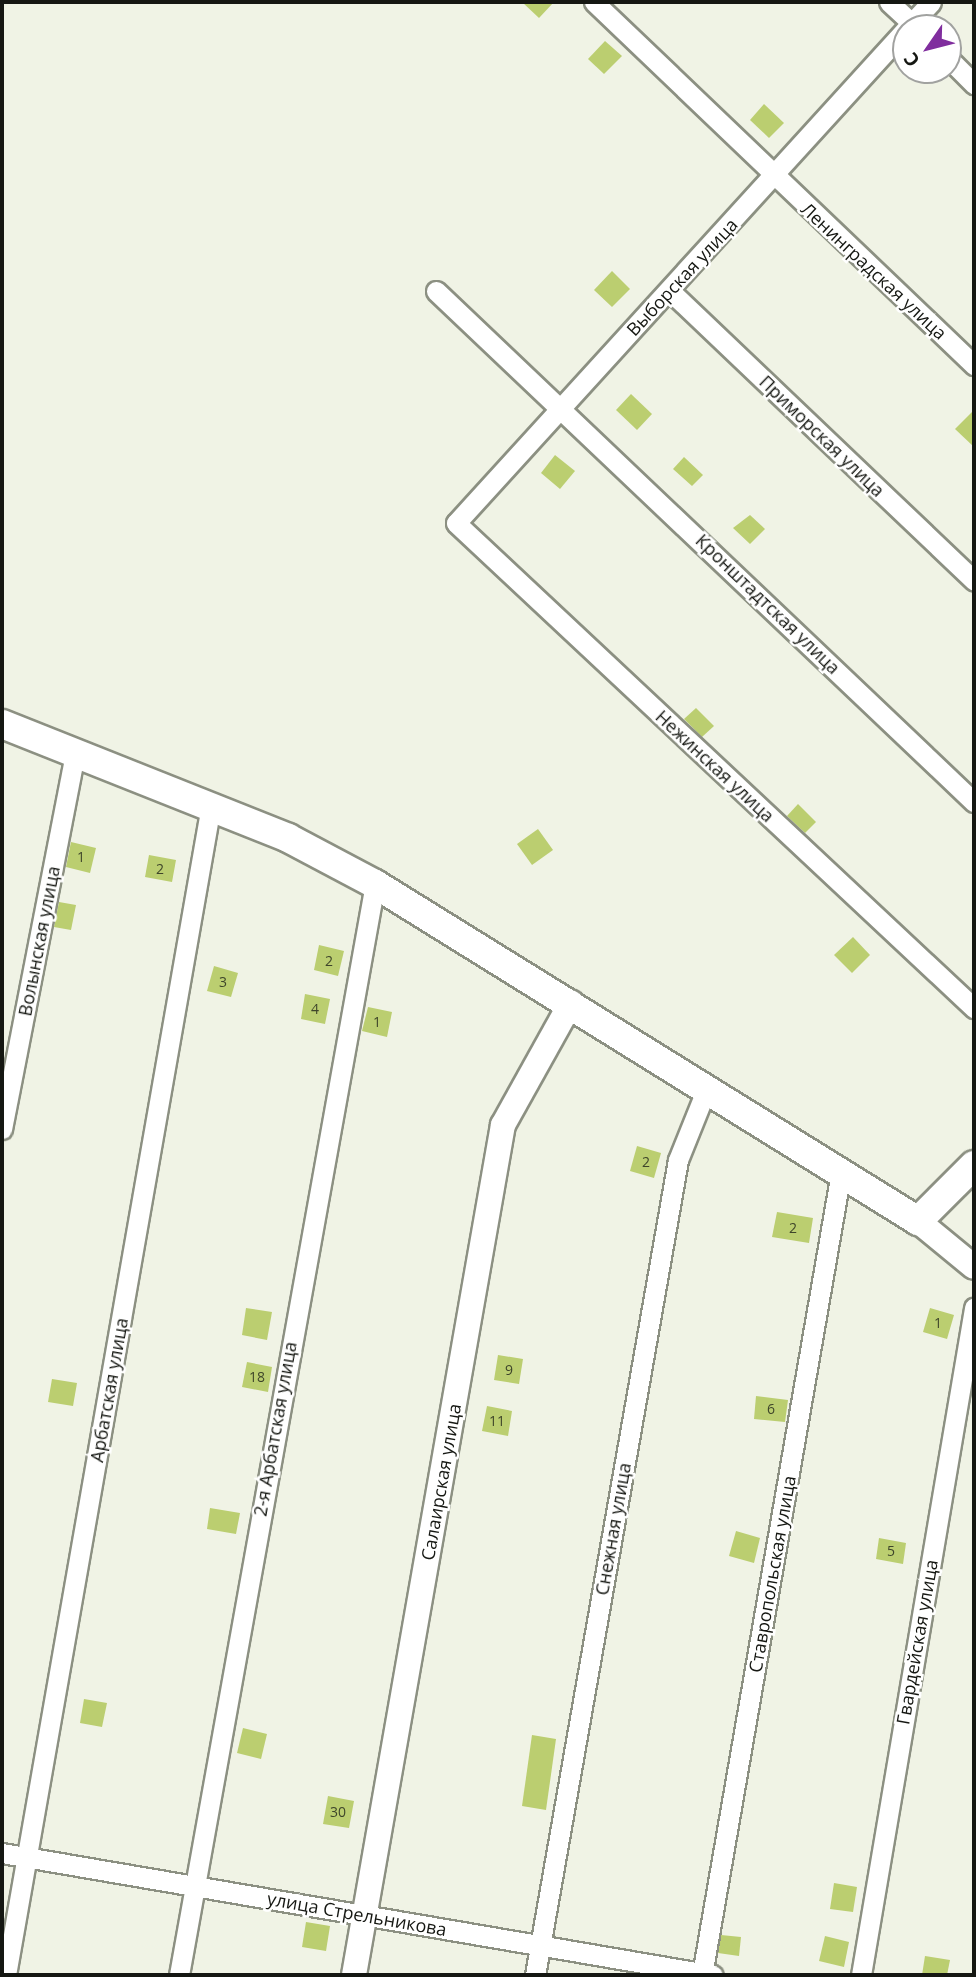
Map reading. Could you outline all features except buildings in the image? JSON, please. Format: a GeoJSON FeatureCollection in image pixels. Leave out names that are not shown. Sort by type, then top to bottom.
{"type":"FeatureCollection","features":[{"type":"Feature","properties":{"kind":"main road"},"geometry":{"type":"LineString","coordinates":[[2,724],[211,805],[375,884],[571,1003],[918,1221],[974,1165]]}},
{"type":"Feature","properties":{"kind":"street","name":"Ленинградская улица"},"geometry":{"type":"LineString","coordinates":[[594,2],[974,365]]}},
{"type":"Feature","properties":{"kind":"street","name":"Выборская улица"},"geometry":{"type":"LineString","coordinates":[[456,523],[892,47]]}},
{"type":"Feature","properties":{"kind":"street","name":"Кронштадтская улица"},"geometry":{"type":"LineString","coordinates":[[436,291],[562,405],[974,802]]}},
{"type":"Feature","properties":{"kind":"street","name":"Приморская улица"},"geometry":{"type":"LineString","coordinates":[[670,291],[974,581]]}},
{"type":"Feature","properties":{"kind":"street","name":"Нежинская улица"},"geometry":{"type":"LineString","coordinates":[[456,523],[974,1008]]}},
{"type":"Feature","properties":{"kind":"street","name":"Волынская улица"},"geometry":{"type":"LineString","coordinates":[[2,1129],[75,753]]}},
{"type":"Feature","properties":{"kind":"street","name":"Арбатская улица"},"geometry":{"type":"LineString","coordinates":[[6,1975],[211,805]]}},
{"type":"Feature","properties":{"kind":"street","name":"2-я Арбатская улица"},"geometry":{"type":"LineString","coordinates":[[179,1975],[375,884]]}},
{"type":"Feature","properties":{"kind":"street","name":"Салаирская улица"},"geometry":{"type":"LineString","coordinates":[[354,1975],[503,1125],[571,1003]]}},
{"type":"Feature","properties":{"kind":"street","name":"Снежная улица"},"geometry":{"type":"LineString","coordinates":[[535,1975],[678,1160],[707,1088]]}},
{"type":"Feature","properties":{"kind":"street","name":"Ставропольская улица"},"geometry":{"type":"LineString","coordinates":[[706,1975],[841,1172]]}},
{"type":"Feature","properties":{"kind":"street"},"geometry":{"type":"LineString","coordinates":[[918,1221],[974,1267]]}},
{"type":"Feature","properties":{"kind":"street","name":"Гвардейская улица"},"geometry":{"type":"LineString","coordinates":[[861,1975],[974,1308]]}},
{"type":"Feature","properties":{"kind":"street","name":"улица Стрельникова"},"geometry":{"type":"LineString","coordinates":[[2,1853],[706,1975]]}}]}
